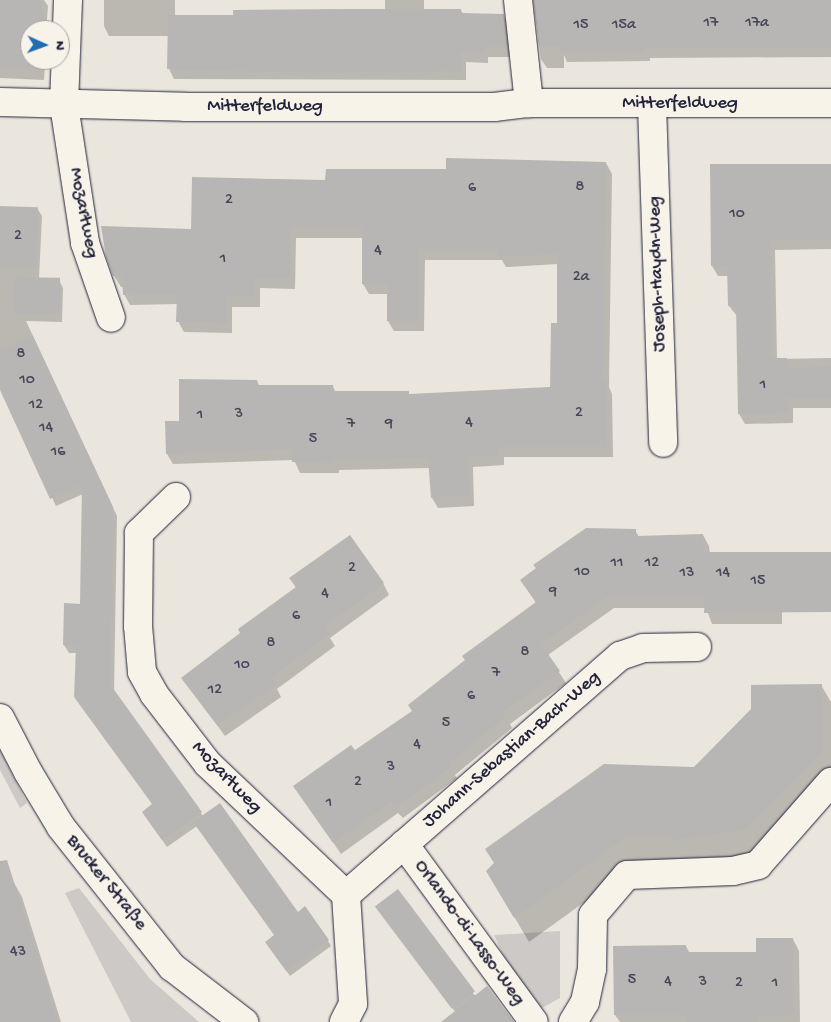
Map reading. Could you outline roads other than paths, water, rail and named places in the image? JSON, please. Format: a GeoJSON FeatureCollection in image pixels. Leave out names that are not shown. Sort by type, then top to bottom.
{"type":"FeatureCollection","features":[{"type":"Feature","properties":{"kind":"street","name":"Mozartweg"},"geometry":{"type":"LineString","coordinates":[[68,0],[64,105],[85,244],[111,318]]}},
{"type":"Feature","properties":{"kind":"street"},"geometry":{"type":"LineString","coordinates":[[518,0],[529,103]]}},
{"type":"Feature","properties":{"kind":"street","name":"Mitterfeldweg"},"geometry":{"type":"LineString","coordinates":[[0,102],[64,105],[494,107],[529,103],[831,103]]}},
{"type":"Feature","properties":{"kind":"street","name":"Joseph-Haydn-Weg"},"geometry":{"type":"LineString","coordinates":[[652,104],[663,443]]}},
{"type":"Feature","properties":{"kind":"street","name":"Mozartweg"},"geometry":{"type":"LineString","coordinates":[[176,497],[139,534],[138,626],[142,672],[154,694],[208,764],[346,895]]}},
{"type":"Feature","properties":{"kind":"street","name":"Johann-Sebastian-Bach-Weg"},"geometry":{"type":"LineString","coordinates":[[346,895],[620,656],[643,648],[697,647]]}},
{"type":"Feature","properties":{"kind":"street","name":"Brucker Straße"},"geometry":{"type":"LineString","coordinates":[[0,718],[28,772],[61,827],[172,966],[244,1022]]}},
{"type":"Feature","properties":{"kind":"street"},"geometry":{"type":"LineString","coordinates":[[574,1022],[585,1002],[592,969],[594,915],[628,875],[733,871],[758,865],[831,782]]}},
{"type":"Feature","properties":{"kind":"street","name":"Orlando-di-Lasso-Weg"},"geometry":{"type":"LineString","coordinates":[[404,844],[534,1022]]}},
{"type":"Feature","properties":{"kind":"street"},"geometry":{"type":"LineString","coordinates":[[344,1022],[353,1004],[346,895]]}}]}
